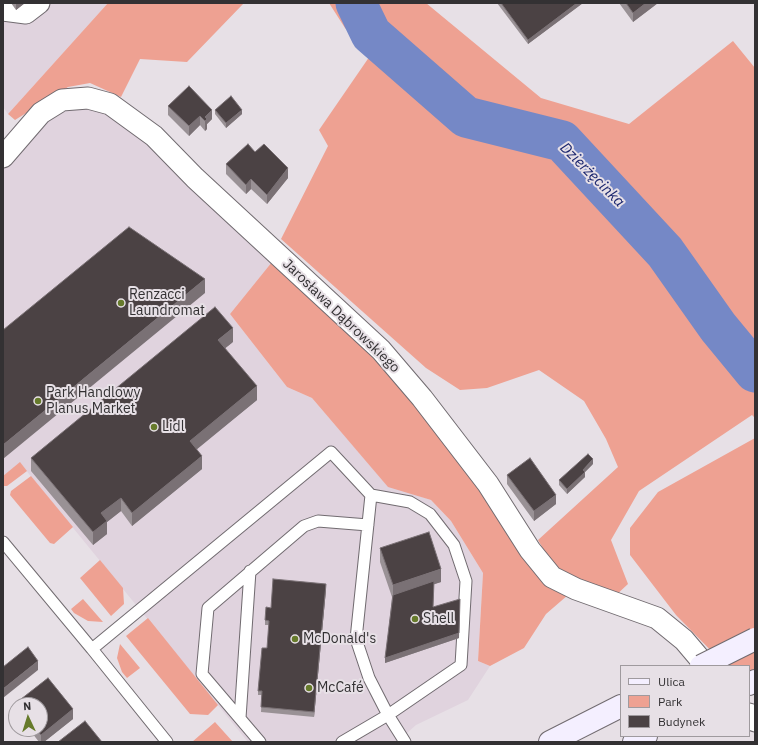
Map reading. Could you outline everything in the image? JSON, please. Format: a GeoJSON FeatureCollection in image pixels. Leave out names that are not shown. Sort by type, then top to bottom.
{"type":"FeatureCollection","features":[{"type":"Feature","properties":{"kind":"street"},"geometry":{"type":"LineString","coordinates":[[3,10],[26,13],[39,3]]}},
{"type":"Feature","properties":{"kind":"street","name":"Jarosława Dąbrowskiego"},"geometry":{"type":"LineString","coordinates":[[3,157],[41,113],[62,100],[88,98],[110,104],[154,136],[195,178],[381,350],[422,398],[488,484],[530,550],[552,577],[576,589],[657,618],[684,640],[705,665]]}},
{"type":"Feature","properties":{"kind":"street"},"geometry":{"type":"LineString","coordinates":[[703,665],[755,639]]}},
{"type":"Feature","properties":{"kind":"street"},"geometry":{"type":"LineString","coordinates":[[550,742],[620,707]]}},
{"type":"Feature","properties":{"kind":"street"},"geometry":{"type":"LineString","coordinates":[[634,742],[644,737]]}},
{"type":"Feature","properties":{"kind":"lane"},"geometry":{"type":"LineString","coordinates":[[92,649],[331,452],[371,495],[410,502],[430,514],[454,545],[466,581],[461,665],[388,715],[342,742]]}},
{"type":"Feature","properties":{"kind":"lane"},"geometry":{"type":"LineString","coordinates":[[371,495],[356,639],[369,678],[404,742]]}},
{"type":"Feature","properties":{"kind":"lane"},"geometry":{"type":"LineString","coordinates":[[260,742],[202,674],[208,608],[304,526],[318,521],[368,525]]}},
{"type":"Feature","properties":{"kind":"lane"},"geometry":{"type":"LineString","coordinates":[[3,542],[167,742]]}},
{"type":"Feature","properties":{"kind":"lane"},"geometry":{"type":"LineString","coordinates":[[240,718],[250,572]]}},
{"type":"Feature","properties":{"kind":"shaded area"},"geometry":{"type":"Polygon","coordinates":[[[3,3],[108,3],[8,114],[3,107],[3,3]]]}},
{"type":"Feature","properties":{"kind":"shaded area"},"geometry":{"type":"Polygon","coordinates":[[[85,106],[106,111],[125,123],[272,262],[230,314],[287,387],[312,398],[388,486],[431,500],[451,521],[483,573],[478,661],[490,666],[468,700],[416,725],[397,742],[248,742],[20,463],[3,476],[3,169],[52,115],[68,107],[85,106]]]}},
{"type":"Feature","properties":{"kind":"green space"},"geometry":{"type":"Polygon","coordinates":[[[108,3],[244,3],[187,62],[140,59],[121,97],[90,83],[68,87],[15,120],[8,114],[108,3]]]}},
{"type":"Feature","properties":{"kind":"green space"},"geometry":{"type":"Polygon","coordinates":[[[329,3],[426,3],[541,98],[629,124],[733,41],[755,68],[755,418],[752,415],[639,491],[611,540],[628,584],[614,597],[554,567],[538,540],[618,467],[606,439],[584,401],[539,370],[487,388],[460,390],[426,368],[281,239],[328,146],[319,130],[374,50],[345,28],[329,3]]]}},
{"type":"Feature","properties":{"kind":"green space"},"geometry":{"type":"Polygon","coordinates":[[[272,262],[323,308],[411,396],[486,491],[537,574],[549,588],[568,595],[546,614],[524,648],[490,666],[478,661],[483,573],[451,521],[431,500],[388,487],[312,398],[287,387],[230,314],[272,262]]]}},
{"type":"Feature","properties":{"kind":"green space"},"geometry":{"type":"Polygon","coordinates":[[[755,438],[755,696],[750,691],[750,665],[725,665],[676,615],[630,555],[630,528],[658,492],[755,438]]]}},
{"type":"Feature","properties":{"kind":"green space"},"geometry":{"type":"Polygon","coordinates":[[[20,462],[27,471],[7,486],[3,486],[3,476],[20,462]]]}},
{"type":"Feature","properties":{"kind":"green space"},"geometry":{"type":"Polygon","coordinates":[[[31,476],[73,527],[54,544],[50,543],[10,495],[11,491],[31,476]]]}},
{"type":"Feature","properties":{"kind":"green space"},"geometry":{"type":"Polygon","coordinates":[[[100,560],[123,588],[124,604],[111,616],[80,578],[100,560]]]}},
{"type":"Feature","properties":{"kind":"green space"},"geometry":{"type":"Polygon","coordinates":[[[83,599],[103,622],[88,621],[74,613],[71,609],[83,599]]]}},
{"type":"Feature","properties":{"kind":"green space"},"geometry":{"type":"Polygon","coordinates":[[[148,618],[218,705],[208,715],[190,714],[126,636],[148,618]]]}},
{"type":"Feature","properties":{"kind":"green space"},"geometry":{"type":"Polygon","coordinates":[[[120,644],[140,668],[127,678],[122,672],[117,658],[120,644]]]}},
{"type":"Feature","properties":{"kind":"green space"},"geometry":{"type":"Polygon","coordinates":[[[215,722],[233,742],[192,742],[215,722]]]}},
{"type":"Feature","properties":{"kind":"building"},"geometry":{"type":"Polygon","coordinates":[[[501,3],[577,3],[528,40],[501,3]]]}},
{"type":"Feature","properties":{"kind":"building"},"geometry":{"type":"Polygon","coordinates":[[[626,3],[646,3],[633,13],[626,3]]]}},
{"type":"Feature","properties":{"kind":"building"},"geometry":{"type":"Polygon","coordinates":[[[189,86],[212,110],[205,117],[207,119],[205,121],[200,116],[189,126],[168,106],[189,86]]]}},
{"type":"Feature","properties":{"kind":"building"},"geometry":{"type":"Polygon","coordinates":[[[231,96],[242,110],[226,123],[215,110],[231,96]]]}},
{"type":"Feature","properties":{"kind":"building"},"geometry":{"type":"Polygon","coordinates":[[[248,144],[255,152],[264,144],[288,168],[267,195],[251,179],[246,185],[226,164],[248,144]]]}},
{"type":"Feature","properties":{"kind":"building","name":"Park Handlowy Planus Market"},"geometry":{"type":"Polygon","coordinates":[[[129,227],[205,279],[3,445],[3,330],[129,227]]]}},
{"type":"Feature","properties":{"kind":"building","name":"Lidl"},"geometry":{"type":"Polygon","coordinates":[[[215,307],[233,328],[218,340],[257,386],[190,441],[202,456],[132,513],[121,498],[101,513],[107,521],[93,532],[31,458],[215,307]]]}},
{"type":"Feature","properties":{"kind":"building"},"geometry":{"type":"Polygon","coordinates":[[[588,454],[593,459],[583,470],[585,472],[567,489],[559,480],[588,454]]]}},
{"type":"Feature","properties":{"kind":"building"},"geometry":{"type":"Polygon","coordinates":[[[530,458],[556,495],[534,511],[507,475],[530,458]]]}},
{"type":"Feature","properties":{"kind":"building"},"geometry":{"type":"Polygon","coordinates":[[[429,532],[441,569],[393,585],[380,548],[429,532]]]}},
{"type":"Feature","properties":{"kind":"building","name":"McDonald's"},"geometry":{"type":"Polygon","coordinates":[[[273,579],[326,584],[314,712],[261,707],[262,691],[258,691],[262,648],[267,648],[269,621],[265,620],[266,607],[271,608],[273,579]]]}},
{"type":"Feature","properties":{"kind":"building"},"geometry":{"type":"Polygon","coordinates":[[[434,581],[433,607],[460,599],[459,633],[385,658],[393,595],[434,581]]]}},
{"type":"Feature","properties":{"kind":"building"},"geometry":{"type":"Polygon","coordinates":[[[28,647],[38,661],[3,689],[3,667],[28,647]]]}},
{"type":"Feature","properties":{"kind":"building"},"geometry":{"type":"Polygon","coordinates":[[[48,678],[73,709],[48,729],[48,697],[24,697],[48,678]]]}},
{"type":"Feature","properties":{"kind":"building"},"geometry":{"type":"Polygon","coordinates":[[[85,721],[102,742],[58,742],[85,721]]]}},
{"type":"Feature","properties":{"kind":"waterway","name":"Dzierżęcinka"},"geometry":{"type":"LineString","coordinates":[[356,3],[371,34],[466,117],[562,141],[665,252],[718,327],[755,372]]}},
{"type":"Feature","properties":{"kind":"place","name":"Renzacci Laundromat"},"geometry":{"type":"Point","coordinates":[121,303]}},
{"type":"Feature","properties":{"kind":"place","name":"Park Handlowy Planus Market"},"geometry":{"type":"Point","coordinates":[38,401]}},
{"type":"Feature","properties":{"kind":"place","name":"Lidl"},"geometry":{"type":"Point","coordinates":[154,427]}},
{"type":"Feature","properties":{"kind":"place","name":"Shell"},"geometry":{"type":"Point","coordinates":[415,619]}},
{"type":"Feature","properties":{"kind":"place","name":"McDonald's"},"geometry":{"type":"Point","coordinates":[295,639]}},
{"type":"Feature","properties":{"kind":"place","name":"McCafé"},"geometry":{"type":"Point","coordinates":[309,688]}}]}
